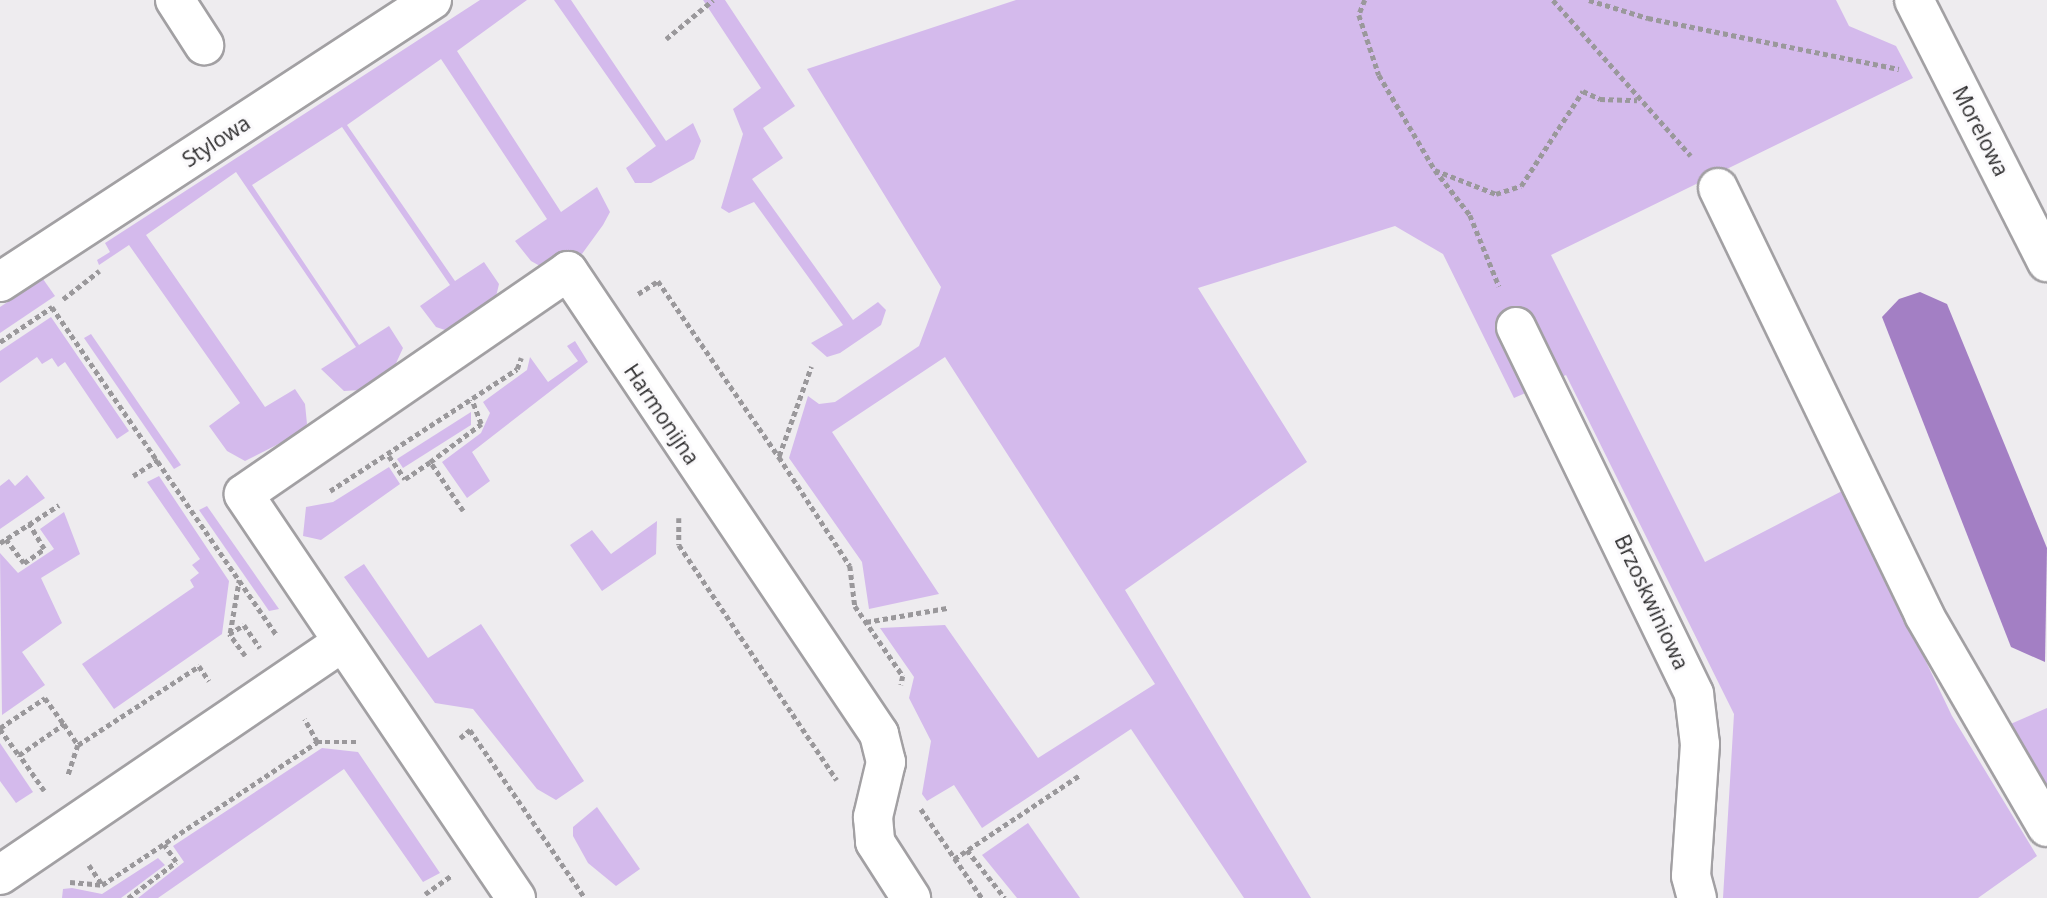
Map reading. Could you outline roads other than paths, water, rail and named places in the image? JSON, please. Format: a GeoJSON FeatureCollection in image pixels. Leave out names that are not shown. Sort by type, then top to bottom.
{"type":"FeatureCollection","features":[{"type":"Feature","properties":{"kind":"street"},"geometry":{"type":"LineString","coordinates":[[175,0],[204,45]]}},
{"type":"Feature","properties":{"kind":"street","name":"Stylowa"},"geometry":{"type":"LineString","coordinates":[[0,282],[432,0]]}},
{"type":"Feature","properties":{"kind":"street","name":"Morelowa"},"geometry":{"type":"LineString","coordinates":[[1914,0],[2047,262]]}},
{"type":"Feature","properties":{"kind":"street"},"geometry":{"type":"LineString","coordinates":[[1718,188],[1924,615],[2047,827]]}},
{"type":"Feature","properties":{"kind":"street","name":"Harmonijna"},"geometry":{"type":"LineString","coordinates":[[340,644],[244,495],[568,271],[878,734],[886,762],[873,817],[875,842],[911,898]]}},
{"type":"Feature","properties":{"kind":"street","name":"Brzoskwiniowa"},"geometry":{"type":"LineString","coordinates":[[1516,327],[1694,694],[1700,744],[1691,876],[1697,898]]}},
{"type":"Feature","properties":{"kind":"street"},"geometry":{"type":"LineString","coordinates":[[0,875],[340,644],[516,898]]}}]}
